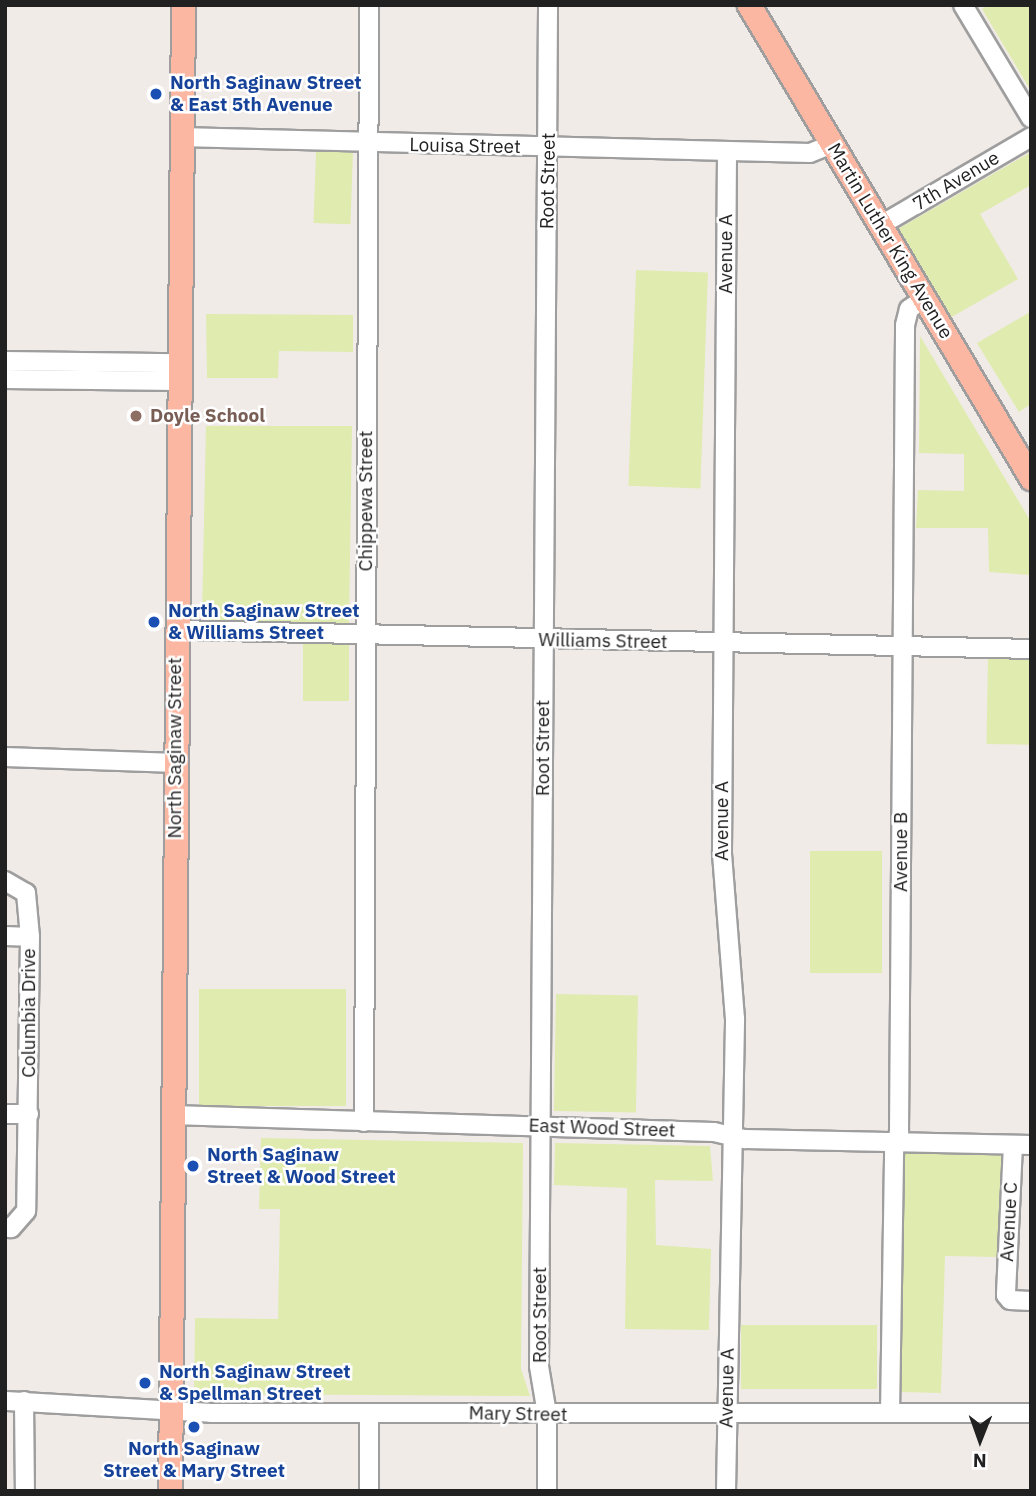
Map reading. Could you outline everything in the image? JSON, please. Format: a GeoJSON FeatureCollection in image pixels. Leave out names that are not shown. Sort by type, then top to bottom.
{"type":"FeatureCollection","features":[{"type":"Feature","properties":{"kind":"main road","name":"North Saginaw Street"},"geometry":{"type":"LineString","coordinates":[[170,1491],[183,5]]}},
{"type":"Feature","properties":{"kind":"main road","name":"Martin Luther King Avenue"},"geometry":{"type":"LineString","coordinates":[[749,5],[1031,478]]}},
{"type":"Feature","properties":{"kind":"street","name":"Chippewa Street"},"geometry":{"type":"LineString","coordinates":[[364,1122],[369,5]]}},
{"type":"Feature","properties":{"kind":"street","name":"Root Street"},"geometry":{"type":"LineString","coordinates":[[547,1491],[547,1414],[539,1366],[548,5]]}},
{"type":"Feature","properties":{"kind":"street"},"geometry":{"type":"LineString","coordinates":[[963,5],[1031,118]]}},
{"type":"Feature","properties":{"kind":"street","name":"Louisa Street"},"geometry":{"type":"LineString","coordinates":[[180,137],[548,149],[810,153],[832,144]]}},
{"type":"Feature","properties":{"kind":"street","name":"7th Avenue"},"geometry":{"type":"LineString","coordinates":[[881,225],[1031,137]]}},
{"type":"Feature","properties":{"kind":"street","name":"Avenue A"},"geometry":{"type":"LineString","coordinates":[[726,1491],[735,1019],[723,892],[727,151]]}},
{"type":"Feature","properties":{"kind":"street","name":"Avenue B"},"geometry":{"type":"LineString","coordinates":[[890,1413],[896,1142],[905,325],[909,309],[924,299]]}},
{"type":"Feature","properties":{"kind":"street"},"geometry":{"type":"LineString","coordinates":[[5,361],[178,372]]}},
{"type":"Feature","properties":{"kind":"street"},"geometry":{"type":"LineString","coordinates":[[5,379],[178,372]]}},
{"type":"Feature","properties":{"kind":"street","name":"Williams Street"},"geometry":{"type":"LineString","coordinates":[[176,630],[1031,649]]}},
{"type":"Feature","properties":{"kind":"street"},"geometry":{"type":"LineString","coordinates":[[5,757],[175,764]]}},
{"type":"Feature","properties":{"kind":"street"},"geometry":{"type":"LineString","coordinates":[[5,881],[26,893],[30,937]]}},
{"type":"Feature","properties":{"kind":"street","name":"Columbia Drive"},"geometry":{"type":"LineString","coordinates":[[5,936],[30,937],[26,1211],[11,1228],[5,1227]]}},
{"type":"Feature","properties":{"kind":"street"},"geometry":{"type":"LineString","coordinates":[[5,1114],[29,1114]]}},
{"type":"Feature","properties":{"kind":"street","name":"East Wood Street"},"geometry":{"type":"LineString","coordinates":[[173,1115],[1022,1145]]}},
{"type":"Feature","properties":{"kind":"street","name":"Avenue C"},"geometry":{"type":"LineString","coordinates":[[1022,1145],[1008,1299],[1031,1301]]}},
{"type":"Feature","properties":{"kind":"street","name":"Mary Street"},"geometry":{"type":"LineString","coordinates":[[5,1401],[170,1408],[211,1413],[1031,1413]]}},
{"type":"Feature","properties":{"kind":"street"},"geometry":{"type":"LineString","coordinates":[[24,1401],[25,1491]]}},
{"type":"Feature","properties":{"kind":"street"},"geometry":{"type":"LineString","coordinates":[[369,1413],[369,1491]]}},
{"type":"Feature","properties":{"kind":"green space"},"geometry":{"type":"Polygon","coordinates":[[[989,5],[1031,5],[1031,91],[982,9],[989,5]]]}},
{"type":"Feature","properties":{"kind":"green space"},"geometry":{"type":"Polygon","coordinates":[[[316,151],[353,152],[350,224],[313,223],[316,151]]]}},
{"type":"Feature","properties":{"kind":"green space"},"geometry":{"type":"Polygon","coordinates":[[[1031,152],[1031,185],[980,214],[1018,279],[950,318],[898,229],[1031,152]]]}},
{"type":"Feature","properties":{"kind":"green space"},"geometry":{"type":"Polygon","coordinates":[[[636,270],[708,273],[700,488],[628,486],[636,270]]]}},
{"type":"Feature","properties":{"kind":"green space"},"geometry":{"type":"Polygon","coordinates":[[[1030,312],[1031,404],[1019,412],[977,343],[1030,312]]]}},
{"type":"Feature","properties":{"kind":"green space"},"geometry":{"type":"Polygon","coordinates":[[[206,314],[353,315],[353,352],[279,351],[278,378],[207,378],[206,314]]]}},
{"type":"Feature","properties":{"kind":"green space"},"geometry":{"type":"Polygon","coordinates":[[[920,336],[1031,522],[1031,575],[989,572],[988,528],[916,528],[918,490],[964,491],[964,454],[919,453],[920,336]]]}},
{"type":"Feature","properties":{"kind":"green space"},"geometry":{"type":"Polygon","coordinates":[[[206,426],[352,426],[349,623],[210,621],[202,614],[206,426]]]}},
{"type":"Feature","properties":{"kind":"green space"},"geometry":{"type":"Polygon","coordinates":[[[303,644],[349,644],[349,701],[303,701],[303,644]]]}},
{"type":"Feature","properties":{"kind":"green space"},"geometry":{"type":"Polygon","coordinates":[[[988,657],[1031,658],[1029,745],[986,744],[988,657]]]}},
{"type":"Feature","properties":{"kind":"green space"},"geometry":{"type":"Polygon","coordinates":[[[810,851],[882,851],[882,973],[810,973],[810,851]]]}},
{"type":"Feature","properties":{"kind":"green space"},"geometry":{"type":"Polygon","coordinates":[[[199,989],[346,989],[346,1106],[199,1106],[199,989]]]}},
{"type":"Feature","properties":{"kind":"green space"},"geometry":{"type":"Polygon","coordinates":[[[556,994],[638,995],[636,1112],[554,1111],[556,994]]]}},
{"type":"Feature","properties":{"kind":"green space"},"geometry":{"type":"Polygon","coordinates":[[[261,1138],[523,1143],[521,1369],[530,1396],[194,1394],[195,1318],[278,1319],[280,1209],[259,1209],[261,1138]]]}},
{"type":"Feature","properties":{"kind":"green space"},"geometry":{"type":"Polygon","coordinates":[[[555,1143],[710,1146],[713,1181],[655,1180],[656,1245],[711,1249],[709,1330],[625,1329],[627,1188],[554,1185],[555,1143]]]}},
{"type":"Feature","properties":{"kind":"green space"},"geometry":{"type":"Polygon","coordinates":[[[903,1152],[1002,1155],[998,1257],[945,1256],[941,1393],[900,1392],[903,1152]]]}},
{"type":"Feature","properties":{"kind":"green space"},"geometry":{"type":"Polygon","coordinates":[[[741,1325],[877,1325],[877,1389],[741,1389],[741,1325]]]}},
{"type":"Feature","properties":{"kind":"place","name":"North Saginaw Street & East 5th Avenue"},"geometry":{"type":"Point","coordinates":[156,94]}},
{"type":"Feature","properties":{"kind":"place","name":"Doyle School"},"geometry":{"type":"Point","coordinates":[136,416]}},
{"type":"Feature","properties":{"kind":"place","name":"North Saginaw Street & Williams Street"},"geometry":{"type":"Point","coordinates":[154,622]}},
{"type":"Feature","properties":{"kind":"place","name":"North Saginaw Street & Wood Street"},"geometry":{"type":"Point","coordinates":[193,1166]}},
{"type":"Feature","properties":{"kind":"place","name":"North Saginaw Street & Spellman Street"},"geometry":{"type":"Point","coordinates":[145,1383]}},
{"type":"Feature","properties":{"kind":"place","name":"North Saginaw Street & Mary Street"},"geometry":{"type":"Point","coordinates":[194,1427]}}]}
